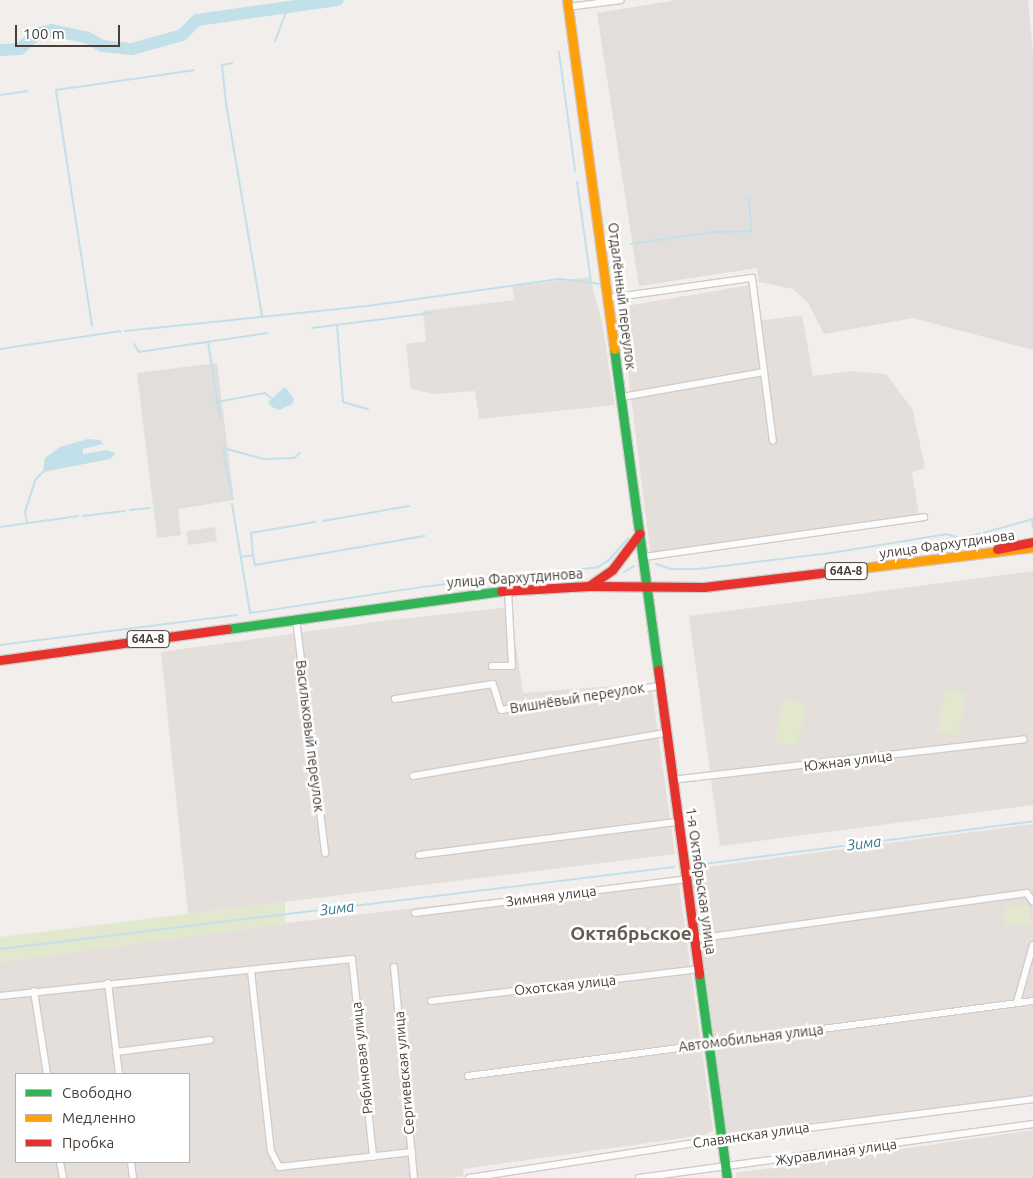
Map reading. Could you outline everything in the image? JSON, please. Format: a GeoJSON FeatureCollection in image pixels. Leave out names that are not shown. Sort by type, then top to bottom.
{"type":"FeatureCollection","features":[{"type":"Feature","properties":{"kind":"main road","name":"Отдалённый переулок"},"geometry":{"type":"LineString","coordinates":[[568,4],[648,589]]}},
{"type":"Feature","properties":{"kind":"main road"},"geometry":{"type":"LineString","coordinates":[[589,586],[612,570],[634,545],[640,533]]}},
{"type":"Feature","properties":{"kind":"main road"},"geometry":{"type":"LineString","coordinates":[[988,552],[1009,544],[1033,542]]}},
{"type":"Feature","properties":{"kind":"main road","name":"улица Фархутдинова"},"geometry":{"type":"LineString","coordinates":[[0,660],[508,590],[589,586],[648,589],[763,582],[1033,546]]}},
{"type":"Feature","properties":{"kind":"main road","name":"1-я Октябрьская улица"},"geometry":{"type":"LineString","coordinates":[[648,589],[665,733],[700,969],[727,1178]]}},
{"type":"Feature","properties":{"kind":"street"},"geometry":{"type":"LineString","coordinates":[[568,4],[621,0]]}},
{"type":"Feature","properties":{"kind":"street"},"geometry":{"type":"LineString","coordinates":[[609,298],[752,278],[773,441]]}},
{"type":"Feature","properties":{"kind":"street"},"geometry":{"type":"LineString","coordinates":[[622,397],[764,372]]}},
{"type":"Feature","properties":{"kind":"street"},"geometry":{"type":"LineString","coordinates":[[644,557],[924,517]]}},
{"type":"Feature","properties":{"kind":"street"},"geometry":{"type":"LineString","coordinates":[[492,666],[512,666],[508,590]]}},
{"type":"Feature","properties":{"kind":"street","name":"Васильковый переулок"},"geometry":{"type":"LineString","coordinates":[[296,618],[325,853]]}},
{"type":"Feature","properties":{"kind":"street","name":"Вишнёвый переулок"},"geometry":{"type":"LineString","coordinates":[[395,698],[493,684],[501,710],[659,686]]}},
{"type":"Feature","properties":{"kind":"street"},"geometry":{"type":"LineString","coordinates":[[413,776],[665,733]]}},
{"type":"Feature","properties":{"kind":"street","name":"Южная улица"},"geometry":{"type":"LineString","coordinates":[[672,780],[1024,740]]}},
{"type":"Feature","properties":{"kind":"street"},"geometry":{"type":"LineString","coordinates":[[418,855],[678,822]]}},
{"type":"Feature","properties":{"kind":"street","name":"Зимняя улица"},"geometry":{"type":"LineString","coordinates":[[415,913],[687,879]]}},
{"type":"Feature","properties":{"kind":"street"},"geometry":{"type":"LineString","coordinates":[[695,939],[1027,893],[1033,902]]}},
{"type":"Feature","properties":{"kind":"street"},"geometry":{"type":"LineString","coordinates":[[1017,1002],[1033,945]]}},
{"type":"Feature","properties":{"kind":"street","name":"Рябиновая улица"},"geometry":{"type":"LineString","coordinates":[[251,971],[352,958],[373,1157]]}},
{"type":"Feature","properties":{"kind":"street","name":"Сергиевская улица"},"geometry":{"type":"LineString","coordinates":[[394,967],[414,1178]]}},
{"type":"Feature","properties":{"kind":"street","name":"Охотская улица"},"geometry":{"type":"LineString","coordinates":[[431,1001],[700,969]]}},
{"type":"Feature","properties":{"kind":"street"},"geometry":{"type":"LineString","coordinates":[[0,996],[108,983],[251,971],[271,1151],[279,1168],[412,1152]]}},
{"type":"Feature","properties":{"kind":"street"},"geometry":{"type":"LineString","coordinates":[[108,983],[119,1073]]}},
{"type":"Feature","properties":{"kind":"street"},"geometry":{"type":"LineString","coordinates":[[34,991],[47,1073]]}},
{"type":"Feature","properties":{"kind":"street","name":"Автомобильная улица"},"geometry":{"type":"LineString","coordinates":[[468,1076],[639,1051],[710,1045],[936,1016],[1033,1000]]}},
{"type":"Feature","properties":{"kind":"street"},"geometry":{"type":"LineString","coordinates":[[116,1052],[210,1040]]}},
{"type":"Feature","properties":{"kind":"street","name":"Славянская улица"},"geometry":{"type":"LineString","coordinates":[[470,1178],[722,1139],[1033,1099]]}},
{"type":"Feature","properties":{"kind":"street","name":"Журавлиная улица"},"geometry":{"type":"LineString","coordinates":[[640,1178],[726,1168],[1033,1124]]}},
{"type":"Feature","properties":{"kind":"street"},"geometry":{"type":"LineString","coordinates":[[60,1163],[63,1178]]}},
{"type":"Feature","properties":{"kind":"street"},"geometry":{"type":"LineString","coordinates":[[130,1163],[133,1178]]}},
{"type":"Feature","properties":{"kind":"shaded area"},"geometry":{"type":"Polygon","coordinates":[[[677,0],[1028,0],[1033,54],[1033,350],[913,318],[824,334],[808,303],[793,289],[759,282],[757,268],[639,286],[597,13],[677,0]]]}},
{"type":"Feature","properties":{"kind":"shaded area"},"geometry":{"type":"Polygon","coordinates":[[[774,0],[794,0],[795,10],[776,12],[774,0]]]}},
{"type":"Feature","properties":{"kind":"shaded area"},"geometry":{"type":"Polygon","coordinates":[[[590,277],[602,323],[615,405],[479,419],[475,391],[433,394],[411,389],[406,344],[426,341],[423,311],[514,300],[512,286],[590,277]]]}},
{"type":"Feature","properties":{"kind":"shaded area"},"geometry":{"type":"Polygon","coordinates":[[[751,285],[758,321],[802,315],[813,376],[850,371],[886,374],[913,410],[925,468],[912,472],[919,515],[653,553],[650,551],[620,307],[751,285]]]}},
{"type":"Feature","properties":{"kind":"shaded area"},"geometry":{"type":"Polygon","coordinates":[[[217,363],[234,500],[178,509],[181,535],[157,538],[137,373],[217,363]]]}},
{"type":"Feature","properties":{"kind":"shaded area"},"geometry":{"type":"Polygon","coordinates":[[[215,527],[217,541],[188,545],[186,531],[215,527]]]}},
{"type":"Feature","properties":{"kind":"shaded area"},"geometry":{"type":"Polygon","coordinates":[[[1033,571],[1033,805],[720,846],[689,616],[1033,571]]]}},
{"type":"Feature","properties":{"kind":"shaded area"},"geometry":{"type":"Polygon","coordinates":[[[510,607],[523,693],[651,683],[675,854],[188,914],[161,652],[382,621],[510,607]]]}},
{"type":"Feature","properties":{"kind":"shaded area"},"geometry":{"type":"Polygon","coordinates":[[[795,666],[815,670],[808,697],[789,692],[795,666]]]}},
{"type":"Feature","properties":{"kind":"shaded area"},"geometry":{"type":"Polygon","coordinates":[[[715,675],[735,680],[728,706],[708,701],[715,675]]]}},
{"type":"Feature","properties":{"kind":"shaded area"},"geometry":{"type":"Polygon","coordinates":[[[1024,739],[1033,747],[1033,768],[1021,756],[1024,739]]]}},
{"type":"Feature","properties":{"kind":"shaded area"},"geometry":{"type":"Polygon","coordinates":[[[1033,824],[1033,1096],[727,1133],[691,869],[1033,824]]]}},
{"type":"Feature","properties":{"kind":"shaded area"},"geometry":{"type":"Polygon","coordinates":[[[678,877],[713,1131],[704,1135],[463,1169],[464,1176],[447,1178],[0,1178],[0,962],[295,922],[678,877]]]}},
{"type":"Feature","properties":{"kind":"shaded area"},"geometry":{"type":"Polygon","coordinates":[[[1033,1130],[1033,1178],[736,1178],[736,1173],[1033,1130]]]}},
{"type":"Feature","properties":{"kind":"green space"},"geometry":{"type":"Polygon","coordinates":[[[946,689],[966,693],[958,736],[938,732],[946,689]]]}},
{"type":"Feature","properties":{"kind":"green space"},"geometry":{"type":"Polygon","coordinates":[[[784,700],[806,704],[797,747],[775,742],[784,700]]]}},
{"type":"Feature","properties":{"kind":"green space"},"geometry":{"type":"Polygon","coordinates":[[[285,902],[285,924],[0,962],[0,937],[285,902]]]}},
{"type":"Feature","properties":{"kind":"green space"},"geometry":{"type":"Polygon","coordinates":[[[1028,905],[1031,923],[1006,926],[1004,908],[1028,905]]]}},
{"type":"Feature","properties":{"kind":"water"},"geometry":{"type":"Polygon","coordinates":[[[285,387],[294,399],[292,404],[279,410],[272,407],[268,402],[285,387]]]}},
{"type":"Feature","properties":{"kind":"water"},"geometry":{"type":"Polygon","coordinates":[[[88,439],[100,440],[103,444],[83,449],[83,454],[107,450],[116,453],[110,459],[43,472],[45,458],[60,447],[88,439]]]}},
{"type":"Feature","properties":{"kind":"waterway"},"geometry":{"type":"LineString","coordinates":[[0,50],[20,49],[36,34],[52,30],[86,37],[102,46],[132,49],[182,35],[197,20],[338,0]]}},
{"type":"Feature","properties":{"kind":"waterway"},"geometry":{"type":"LineString","coordinates":[[275,41],[287,9]]}},
{"type":"Feature","properties":{"kind":"waterway"},"geometry":{"type":"LineString","coordinates":[[559,52],[575,171]]}},
{"type":"Feature","properties":{"kind":"waterway"},"geometry":{"type":"LineString","coordinates":[[232,63],[222,65],[226,103],[262,316]]}},
{"type":"Feature","properties":{"kind":"waterway"},"geometry":{"type":"LineString","coordinates":[[92,326],[56,90],[194,70]]}},
{"type":"Feature","properties":{"kind":"waterway"},"geometry":{"type":"LineString","coordinates":[[0,95],[27,91]]}},
{"type":"Feature","properties":{"kind":"waterway"},"geometry":{"type":"LineString","coordinates":[[577,182],[591,281]]}},
{"type":"Feature","properties":{"kind":"waterway"},"geometry":{"type":"LineString","coordinates":[[631,244],[712,232],[751,231],[749,197]]}},
{"type":"Feature","properties":{"kind":"waterway"},"geometry":{"type":"LineString","coordinates":[[613,282],[620,279],[615,246],[621,245]]}},
{"type":"Feature","properties":{"kind":"waterway"},"geometry":{"type":"LineString","coordinates":[[125,331],[367,306],[560,279],[601,284]]}},
{"type":"Feature","properties":{"kind":"waterway"},"geometry":{"type":"LineString","coordinates":[[312,328],[431,313]]}},
{"type":"Feature","properties":{"kind":"waterway"},"geometry":{"type":"LineString","coordinates":[[337,325],[343,402],[368,409]]}},
{"type":"Feature","properties":{"kind":"waterway"},"geometry":{"type":"LineString","coordinates":[[0,349],[121,331]]}},
{"type":"Feature","properties":{"kind":"waterway"},"geometry":{"type":"LineString","coordinates":[[134,344],[139,352],[268,333]]}},
{"type":"Feature","properties":{"kind":"waterway"},"geometry":{"type":"LineString","coordinates":[[208,342],[220,418]]}},
{"type":"Feature","properties":{"kind":"waterway"},"geometry":{"type":"LineString","coordinates":[[216,402],[265,393],[271,398]]}},
{"type":"Feature","properties":{"kind":"waterway"},"geometry":{"type":"LineString","coordinates":[[231,495],[223,448],[264,459],[294,458],[300,453]]}},
{"type":"Feature","properties":{"kind":"waterway"},"geometry":{"type":"LineString","coordinates":[[27,522],[25,512],[36,479],[43,472]]}},
{"type":"Feature","properties":{"kind":"waterway"},"geometry":{"type":"LineString","coordinates":[[232,504],[250,613],[421,587],[598,567],[609,560],[628,538]]}},
{"type":"Feature","properties":{"kind":"waterway"},"geometry":{"type":"LineString","coordinates":[[323,521],[409,506]]}},
{"type":"Feature","properties":{"kind":"waterway"},"geometry":{"type":"LineString","coordinates":[[130,510],[150,508]]}},
{"type":"Feature","properties":{"kind":"waterway"},"geometry":{"type":"LineString","coordinates":[[83,516],[125,511]]}},
{"type":"Feature","properties":{"kind":"waterway"},"geometry":{"type":"LineString","coordinates":[[0,527],[78,516]]}},
{"type":"Feature","properties":{"kind":"waterway"},"geometry":{"type":"LineString","coordinates":[[1032,519],[1033,528]]}},
{"type":"Feature","properties":{"kind":"waterway"},"geometry":{"type":"LineString","coordinates":[[656,564],[671,569],[698,569],[831,553],[947,534],[961,539],[1033,519]]}},
{"type":"Feature","properties":{"kind":"waterway"},"geometry":{"type":"LineString","coordinates":[[253,555],[251,533],[315,522]]}},
{"type":"Feature","properties":{"kind":"waterway"},"geometry":{"type":"LineString","coordinates":[[241,557],[253,555],[255,565],[425,536]]}},
{"type":"Feature","properties":{"kind":"waterway"},"geometry":{"type":"LineString","coordinates":[[624,572],[634,566]]}},
{"type":"Feature","properties":{"kind":"waterway"},"geometry":{"type":"LineString","coordinates":[[0,645],[237,615]]}},
{"type":"Feature","properties":{"kind":"waterway","name":"Зима"},"geometry":{"type":"LineString","coordinates":[[696,865],[1033,821]]}},
{"type":"Feature","properties":{"kind":"waterway","name":"Зима"},"geometry":{"type":"LineString","coordinates":[[0,949],[674,867]]}},
{"type":"Feature","properties":{"kind":"traffic: fast"},"geometry":{"type":"LineString","coordinates":[[614,349],[658,670]]}},
{"type":"Feature","properties":{"kind":"traffic: fast"},"geometry":{"type":"LineString","coordinates":[[227,629],[501,591]]}},
{"type":"Feature","properties":{"kind":"traffic: fast"},"geometry":{"type":"LineString","coordinates":[[699,974],[727,1178]]}},
{"type":"Feature","properties":{"kind":"traffic: slow"},"geometry":{"type":"LineString","coordinates":[[567,0],[614,349]]}},
{"type":"Feature","properties":{"kind":"traffic: slow"},"geometry":{"type":"LineString","coordinates":[[821,573],[1033,547]]}},
{"type":"Feature","properties":{"kind":"traffic: jam"},"geometry":{"type":"LineString","coordinates":[[589,586],[612,570],[640,533]]}},
{"type":"Feature","properties":{"kind":"traffic: jam"},"geometry":{"type":"LineString","coordinates":[[997,549],[1033,542]]}},
{"type":"Feature","properties":{"kind":"traffic: jam"},"geometry":{"type":"LineString","coordinates":[[501,591],[589,586],[704,587],[821,573]]}},
{"type":"Feature","properties":{"kind":"traffic: jam"},"geometry":{"type":"LineString","coordinates":[[0,660],[227,629]]}},
{"type":"Feature","properties":{"kind":"traffic: jam"},"geometry":{"type":"LineString","coordinates":[[658,670],[699,974]]}},
{"type":"Feature","properties":{"kind":"district","name":"Октябрьское"},"geometry":{"type":"Point","coordinates":[631,934]}}]}
